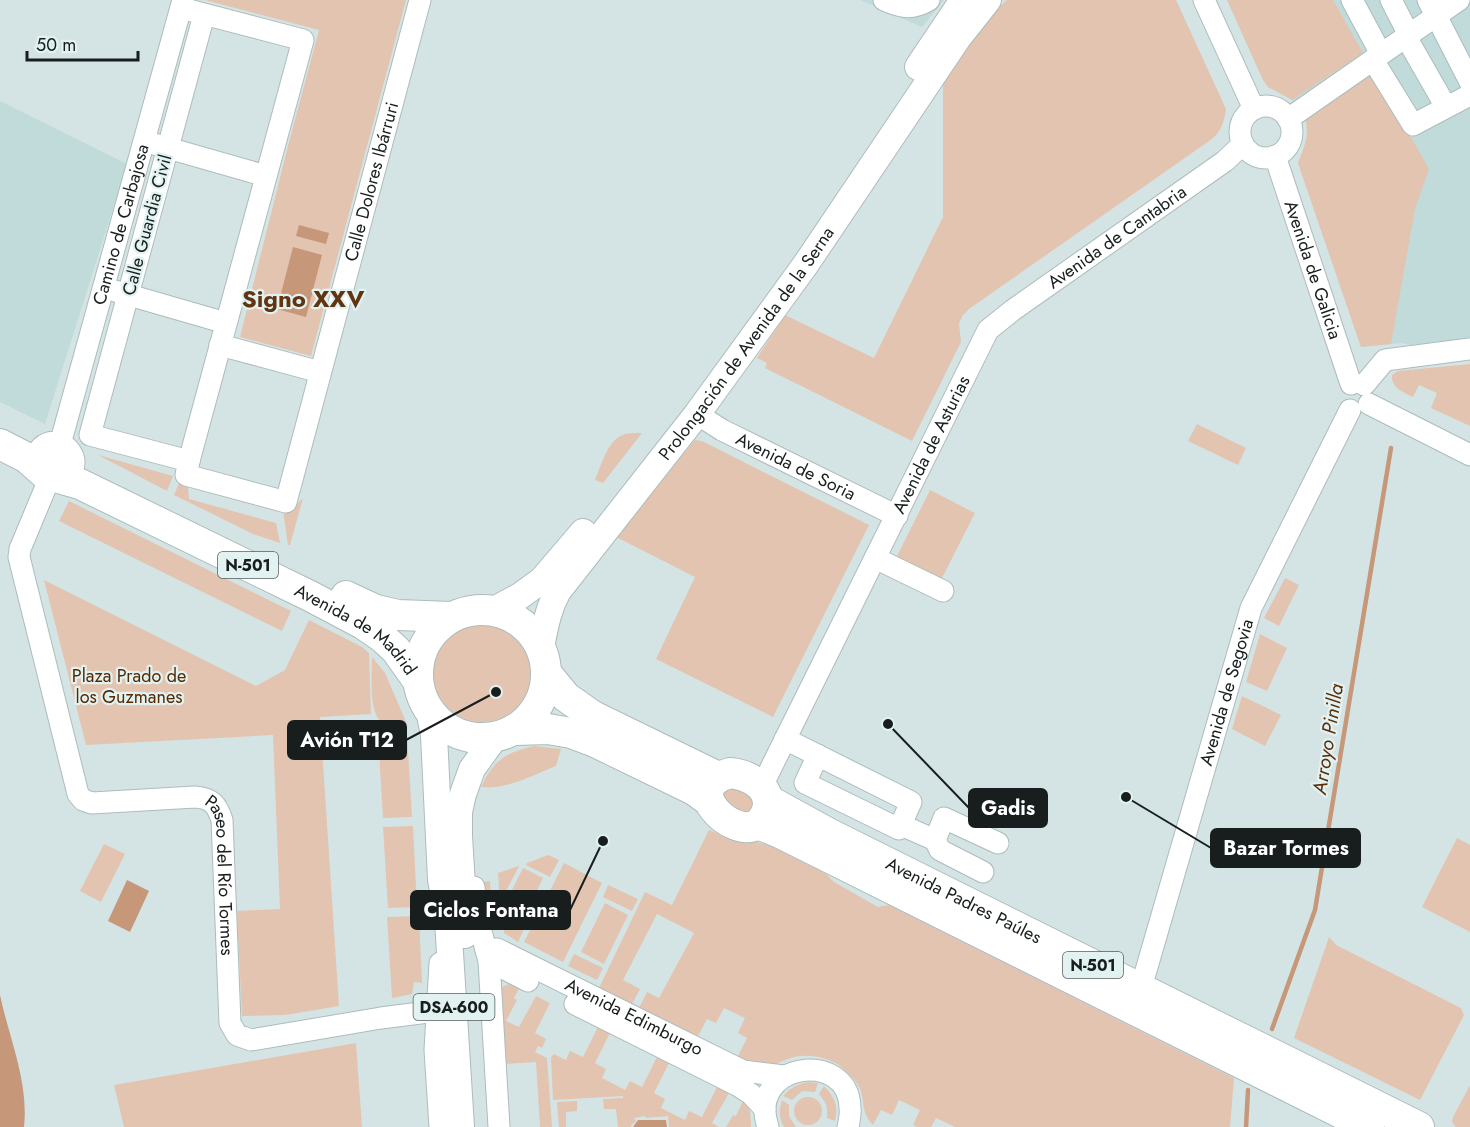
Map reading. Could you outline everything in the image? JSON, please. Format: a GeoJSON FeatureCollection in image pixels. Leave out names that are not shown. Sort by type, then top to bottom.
{"type":"FeatureCollection","features":[{"type":"Feature","properties":{"kind":"highway","name":"Avenida de Madrid"},"geometry":{"type":"LineString","coordinates":[[0,426],[80,484],[363,624],[396,650],[418,681]]}},
{"type":"Feature","properties":{"kind":"highway","name":"Avenida de Madrid"},"geometry":{"type":"LineString","coordinates":[[0,444],[27,458],[54,463],[376,610],[398,615],[451,617]]}},
{"type":"Feature","properties":{"kind":"highway","name":"N-501"},"geometry":{"type":"LineString","coordinates":[[713,789],[566,697],[544,661],[530,630],[514,617],[494,610],[472,610],[451,617],[432,633],[425,644],[420,656],[418,681],[422,696],[429,710],[442,724],[458,734],[476,738],[548,729],[579,736],[694,790],[713,789],[736,774],[763,803],[746,827],[714,811],[713,789]]}},
{"type":"Feature","properties":{"kind":"highway"},"geometry":{"type":"LineString","coordinates":[[505,733],[526,722],[538,706],[546,688],[544,661]]}},
{"type":"Feature","properties":{"kind":"highway","name":"Avenida Padres Paúles"},"geometry":{"type":"LineString","coordinates":[[763,803],[828,833],[1419,1127]]}},
{"type":"Feature","properties":{"kind":"highway","name":"Avenida Padres Paúles"},"geometry":{"type":"LineString","coordinates":[[763,803],[780,833],[1369,1127]]}},
{"type":"Feature","properties":{"kind":"main road"},"geometry":{"type":"LineString","coordinates":[[950,33],[963,0]]}},
{"type":"Feature","properties":{"kind":"main road"},"geometry":{"type":"LineString","coordinates":[[950,33],[988,0]]}},
{"type":"Feature","properties":{"kind":"main road","name":"Prolongación de Avenida de la Serna"},"geometry":{"type":"LineString","coordinates":[[544,661],[545,625],[558,591],[698,414],[806,264],[950,33]]}},
{"type":"Feature","properties":{"kind":"main road","name":"Prolongación de Avenida de la Serna"},"geometry":{"type":"LineString","coordinates":[[494,610],[520,596],[542,580],[618,489],[686,402],[950,33]]}},
{"type":"Feature","properties":{"kind":"main road","name":"DSA-600"},"geometry":{"type":"LineString","coordinates":[[429,710],[434,735],[461,1127]]}},
{"type":"Feature","properties":{"kind":"main road","name":"DSA-600"},"geometry":{"type":"LineString","coordinates":[[477,1127],[459,812],[472,769],[505,733]]}},
{"type":"Feature","properties":{"kind":"street","name":"Calle Dolores Ibárruri"},"geometry":{"type":"LineString","coordinates":[[189,460],[186,475],[286,502],[420,0]]}},
{"type":"Feature","properties":{"kind":"street"},"geometry":{"type":"LineString","coordinates":[[885,0],[907,9],[929,0]]}},
{"type":"Feature","properties":{"kind":"street"},"geometry":{"type":"LineString","coordinates":[[1204,0],[1254,109]]}},
{"type":"Feature","properties":{"kind":"street"},"geometry":{"type":"LineString","coordinates":[[1352,0],[1377,57],[1413,125],[1470,94]]}},
{"type":"Feature","properties":{"kind":"street"},"geometry":{"type":"LineString","coordinates":[[1391,0],[1446,107]]}},
{"type":"Feature","properties":{"kind":"street"},"geometry":{"type":"LineString","coordinates":[[1288,119],[1408,36],[1432,8],[1459,0]]}},
{"type":"Feature","properties":{"kind":"street"},"geometry":{"type":"LineString","coordinates":[[1467,0],[1470,6]]}},
{"type":"Feature","properties":{"kind":"street"},"geometry":{"type":"LineString","coordinates":[[182,4],[204,15],[303,40],[189,460]]}},
{"type":"Feature","properties":{"kind":"street","name":"Camino de Carbajosa"},"geometry":{"type":"LineString","coordinates":[[54,463],[182,4]]}},
{"type":"Feature","properties":{"kind":"street"},"geometry":{"type":"LineString","coordinates":[[1432,8],[1470,82]]}},
{"type":"Feature","properties":{"kind":"street","name":"Calle Guardia Civil"},"geometry":{"type":"LineString","coordinates":[[189,460],[90,435],[204,15]]}},
{"type":"Feature","properties":{"kind":"street"},"geometry":{"type":"LineString","coordinates":[[1261,106],[1276,108],[1288,119],[1291,127],[1288,144],[1275,156],[1253,154],[1243,144],[1240,128],[1247,114],[1254,109],[1261,106]]}},
{"type":"Feature","properties":{"kind":"street"},"geometry":{"type":"LineString","coordinates":[[145,142],[266,176]]}},
{"type":"Feature","properties":{"kind":"street","name":"Avenida de Cantabria"},"geometry":{"type":"LineString","coordinates":[[988,330],[1225,161],[1243,144]]}},
{"type":"Feature","properties":{"kind":"street","name":"Avenida de Galicia"},"geometry":{"type":"LineString","coordinates":[[1275,156],[1358,396]]}},
{"type":"Feature","properties":{"kind":"street"},"geometry":{"type":"LineString","coordinates":[[103,287],[226,323]]}},
{"type":"Feature","properties":{"kind":"street","name":"Avenida de Asturias"},"geometry":{"type":"LineString","coordinates":[[763,803],[785,739],[988,330]]}},
{"type":"Feature","properties":{"kind":"street"},"geometry":{"type":"LineString","coordinates":[[220,345],[320,372]]}},
{"type":"Feature","properties":{"kind":"street","name":"Avenida de Segovia"},"geometry":{"type":"LineString","coordinates":[[1138,988],[1144,975],[1251,608],[1358,396],[1385,360],[1470,349]]}},
{"type":"Feature","properties":{"kind":"street"},"geometry":{"type":"LineString","coordinates":[[1358,396],[1470,455]]}},
{"type":"Feature","properties":{"kind":"street","name":"Avenida de Soria"},"geometry":{"type":"LineString","coordinates":[[698,414],[722,430],[897,516]]}},
{"type":"Feature","properties":{"kind":"street","name":"Paseo del Río Tormes"},"geometry":{"type":"LineString","coordinates":[[54,463],[19,557],[78,794],[83,800],[92,803],[195,797],[209,799],[215,804],[222,820],[230,1023],[237,1035],[251,1040],[436,1011]]}},
{"type":"Feature","properties":{"kind":"street"},"geometry":{"type":"LineString","coordinates":[[875,558],[943,591]]}},
{"type":"Feature","properties":{"kind":"street"},"geometry":{"type":"LineString","coordinates":[[785,739],[818,755],[911,802],[899,828],[805,783],[818,755]]}},
{"type":"Feature","properties":{"kind":"street"},"geometry":{"type":"LineString","coordinates":[[935,840],[944,818],[998,843]]}},
{"type":"Feature","properties":{"kind":"street"},"geometry":{"type":"LineString","coordinates":[[901,825],[935,840],[940,850],[983,872]]}},
{"type":"Feature","properties":{"kind":"street"},"geometry":{"type":"LineString","coordinates":[[471,839],[476,913],[488,956],[499,1127]]}},
{"type":"Feature","properties":{"kind":"street"},"geometry":{"type":"LineString","coordinates":[[440,1127],[435,1050],[436,1011],[440,990],[443,887]]}},
{"type":"Feature","properties":{"kind":"street","name":"Avenida Edimburgo"},"geometry":{"type":"LineString","coordinates":[[767,1118],[751,1094],[737,1085],[488,956],[497,949],[743,1071],[784,1076]]}},
{"type":"Feature","properties":{"kind":"street"},"geometry":{"type":"LineString","coordinates":[[767,1118],[771,1091],[784,1076],[798,1070],[814,1069],[829,1075],[840,1083],[847,1094],[849,1117],[864,1127]]}},
{"type":"Feature","properties":{"kind":"shaded area"},"geometry":{"type":"Polygon","coordinates":[[[860,0],[944,0],[922,27],[860,0]]]}},
{"type":"Feature","properties":{"kind":"shaded area"},"geometry":{"type":"Polygon","coordinates":[[[1227,0],[1470,0],[1470,338],[1411,345],[1402,343],[1361,347],[1298,163],[1307,139],[1304,115],[1289,97],[1268,87],[1263,80],[1227,0]]]}},
{"type":"Feature","properties":{"kind":"shaded area"},"geometry":{"type":"Polygon","coordinates":[[[0,101],[127,164],[45,424],[0,402],[0,101]]]}},
{"type":"Feature","properties":{"kind":"shaded area"},"geometry":{"type":"Polygon","coordinates":[[[299,225],[329,233],[326,244],[296,236],[299,225]]]}},
{"type":"Feature","properties":{"kind":"shaded area"},"geometry":{"type":"Polygon","coordinates":[[[293,247],[322,255],[306,317],[277,309],[293,247]]]}},
{"type":"Feature","properties":{"kind":"shaded area"},"geometry":{"type":"Polygon","coordinates":[[[127,880],[149,891],[130,932],[108,921],[127,880]]]}},
{"type":"Feature","properties":{"kind":"shaded area"},"geometry":{"type":"Polygon","coordinates":[[[0,995],[24,1093],[24,1127],[0,1127],[0,995]]]}},
{"type":"Feature","properties":{"kind":"shaded area"},"geometry":{"type":"Polygon","coordinates":[[[638,1120],[666,1120],[667,1127],[633,1127],[638,1120]]]}},
{"type":"Feature","properties":{"kind":"green space"},"geometry":{"type":"Polygon","coordinates":[[[205,0],[406,0],[311,356],[240,337],[319,30],[205,0]]]}},
{"type":"Feature","properties":{"kind":"green space"},"geometry":{"type":"Polygon","coordinates":[[[1007,0],[1176,0],[1226,109],[1220,129],[1212,139],[963,315],[959,323],[961,342],[912,441],[765,368],[767,363],[757,358],[785,315],[874,358],[943,217],[943,84],[982,26],[1007,0]]]}},
{"type":"Feature","properties":{"kind":"green space"},"geometry":{"type":"Polygon","coordinates":[[[1227,0],[1333,0],[1363,53],[1292,100],[1268,87],[1263,80],[1227,0]]]}},
{"type":"Feature","properties":{"kind":"green space"},"geometry":{"type":"Polygon","coordinates":[[[1368,76],[1377,77],[1429,169],[1415,209],[1391,344],[1361,347],[1298,163],[1307,135],[1305,118],[1368,76]]]}},
{"type":"Feature","properties":{"kind":"green space"},"geometry":{"type":"Polygon","coordinates":[[[1470,364],[1470,426],[1431,408],[1437,393],[1419,385],[1413,397],[1398,389],[1392,379],[1392,375],[1398,371],[1470,364]]]}},
{"type":"Feature","properties":{"kind":"green space"},"geometry":{"type":"Polygon","coordinates":[[[1197,424],[1246,448],[1238,465],[1188,441],[1197,424]]]}},
{"type":"Feature","properties":{"kind":"green space"},"geometry":{"type":"Polygon","coordinates":[[[642,433],[603,483],[595,480],[605,454],[617,438],[625,434],[642,433]]]}},
{"type":"Feature","properties":{"kind":"green space"},"geometry":{"type":"Polygon","coordinates":[[[695,440],[702,441],[869,525],[773,717],[656,659],[695,577],[616,537],[695,440]]]}},
{"type":"Feature","properties":{"kind":"green space"},"geometry":{"type":"Polygon","coordinates":[[[98,455],[173,476],[167,491],[98,455]]]}},
{"type":"Feature","properties":{"kind":"green space"},"geometry":{"type":"Polygon","coordinates":[[[179,483],[188,487],[189,499],[276,523],[280,543],[253,534],[174,495],[179,483]]]}},
{"type":"Feature","properties":{"kind":"green space"},"geometry":{"type":"Polygon","coordinates":[[[930,490],[975,513],[941,580],[896,558],[930,490]]]}},
{"type":"Feature","properties":{"kind":"green space"},"geometry":{"type":"Polygon","coordinates":[[[303,498],[290,545],[288,545],[283,510],[296,505],[303,498]]]}},
{"type":"Feature","properties":{"kind":"green space"},"geometry":{"type":"Polygon","coordinates":[[[69,501],[291,611],[282,631],[59,521],[69,501]]]}},
{"type":"Feature","properties":{"kind":"green space"},"geometry":{"type":"Polygon","coordinates":[[[1285,578],[1299,585],[1279,626],[1264,618],[1285,578]]]}},
{"type":"Feature","properties":{"kind":"green space","name":"Plaza Prado de los Guzmanes"},"geometry":{"type":"Polygon","coordinates":[[[44,580],[256,686],[285,670],[309,620],[362,647],[369,653],[371,714],[320,717],[339,1006],[285,1015],[242,1016],[237,911],[280,909],[273,735],[86,745],[44,580]]]}},
{"type":"Feature","properties":{"kind":"green space"},"geometry":{"type":"Polygon","coordinates":[[[482,624],[501,628],[516,639],[527,654],[531,673],[527,692],[516,707],[501,718],[482,722],[463,718],[448,707],[437,692],[433,673],[437,654],[448,639],[463,628],[482,624]]]}},
{"type":"Feature","properties":{"kind":"green space"},"geometry":{"type":"Polygon","coordinates":[[[1260,634],[1287,648],[1267,691],[1246,682],[1260,634]]]}},
{"type":"Feature","properties":{"kind":"green space"},"geometry":{"type":"Polygon","coordinates":[[[372,657],[385,673],[407,724],[388,725],[378,718],[372,693],[372,657]]]}},
{"type":"Feature","properties":{"kind":"green space"},"geometry":{"type":"Polygon","coordinates":[[[1242,696],[1281,715],[1265,746],[1232,729],[1242,696]]]}},
{"type":"Feature","properties":{"kind":"green space"},"geometry":{"type":"Polygon","coordinates":[[[407,733],[412,817],[383,818],[378,734],[407,733]]]}},
{"type":"Feature","properties":{"kind":"green space"},"geometry":{"type":"Polygon","coordinates":[[[534,746],[561,749],[556,766],[510,784],[481,787],[491,770],[502,759],[534,746]]]}},
{"type":"Feature","properties":{"kind":"green space"},"geometry":{"type":"Polygon","coordinates":[[[732,787],[751,794],[757,802],[748,813],[726,805],[722,794],[732,787]]]}},
{"type":"Feature","properties":{"kind":"green space"},"geometry":{"type":"Polygon","coordinates":[[[413,826],[417,907],[388,908],[383,827],[413,826]]]}},
{"type":"Feature","properties":{"kind":"green space"},"geometry":{"type":"Polygon","coordinates":[[[709,830],[739,842],[754,841],[776,848],[826,874],[834,882],[878,907],[889,905],[1234,1078],[1230,1127],[955,1127],[936,1118],[931,1127],[917,1127],[913,1125],[920,1110],[899,1100],[892,1115],[881,1110],[873,1125],[866,1116],[857,1084],[835,1063],[823,1058],[803,1056],[764,1066],[738,1056],[747,1038],[738,1033],[745,1018],[724,1008],[716,1023],[707,1019],[698,1036],[639,1008],[647,992],[659,998],[694,933],[657,914],[623,980],[640,989],[632,1004],[599,988],[645,892],[672,905],[709,830]]]}},
{"type":"Feature","properties":{"kind":"green space"},"geometry":{"type":"Polygon","coordinates":[[[1457,838],[1470,845],[1470,932],[1422,907],[1457,838]]]}},
{"type":"Feature","properties":{"kind":"green space"},"geometry":{"type":"Polygon","coordinates":[[[104,844],[125,854],[101,902],[80,891],[104,844]]]}},
{"type":"Feature","properties":{"kind":"green space"},"geometry":{"type":"Polygon","coordinates":[[[548,855],[559,860],[550,877],[526,865],[527,863],[548,855]]]}},
{"type":"Feature","properties":{"kind":"green space"},"geometry":{"type":"Polygon","coordinates":[[[564,863],[602,883],[563,962],[524,942],[564,863]]]}},
{"type":"Feature","properties":{"kind":"green space"},"geometry":{"type":"Polygon","coordinates":[[[519,866],[500,903],[498,873],[519,866]]]}},
{"type":"Feature","properties":{"kind":"green space"},"geometry":{"type":"Polygon","coordinates":[[[523,868],[543,878],[523,920],[502,910],[523,868]]]}},
{"type":"Feature","properties":{"kind":"green space"},"geometry":{"type":"Polygon","coordinates":[[[490,881],[493,926],[486,915],[484,882],[490,881]]]}},
{"type":"Feature","properties":{"kind":"green space"},"geometry":{"type":"Polygon","coordinates":[[[608,885],[638,899],[632,911],[603,897],[608,885]]]}},
{"type":"Feature","properties":{"kind":"green space"},"geometry":{"type":"Polygon","coordinates":[[[605,903],[628,915],[604,964],[581,952],[605,903]]]}},
{"type":"Feature","properties":{"kind":"green space"},"geometry":{"type":"Polygon","coordinates":[[[501,913],[526,925],[518,942],[504,933],[501,913]]]}},
{"type":"Feature","properties":{"kind":"green space"},"geometry":{"type":"Polygon","coordinates":[[[419,916],[422,983],[414,982],[412,994],[392,998],[387,917],[419,916]]]}},
{"type":"Feature","properties":{"kind":"green space"},"geometry":{"type":"Polygon","coordinates":[[[1329,937],[1336,945],[1461,1008],[1464,1015],[1420,1100],[1294,1038],[1329,937]]]}},
{"type":"Feature","properties":{"kind":"green space"},"geometry":{"type":"Polygon","coordinates":[[[574,954],[603,968],[597,980],[568,966],[574,954]]]}},
{"type":"Feature","properties":{"kind":"green space"},"geometry":{"type":"Polygon","coordinates":[[[509,984],[519,988],[514,998],[517,1000],[506,1021],[519,1027],[536,996],[550,1003],[535,1033],[546,1039],[542,1048],[538,1046],[535,1052],[547,1058],[552,1127],[540,1127],[536,1062],[505,1064],[500,992],[502,987],[509,984]]]}},
{"type":"Feature","properties":{"kind":"green space"},"geometry":{"type":"Polygon","coordinates":[[[598,1027],[610,1033],[595,1063],[606,1069],[602,1078],[625,1090],[630,1081],[642,1087],[657,1057],[669,1063],[654,1093],[665,1099],[661,1108],[685,1120],[689,1111],[702,1117],[717,1087],[729,1093],[712,1123],[719,1127],[669,1127],[668,1116],[645,1118],[645,1116],[634,1118],[636,1122],[631,1127],[618,1127],[616,1109],[604,1109],[603,1099],[623,1098],[623,1096],[553,1100],[551,1057],[554,1054],[566,1060],[570,1051],[583,1057],[598,1027]]]}},
{"type":"Feature","properties":{"kind":"green space"},"geometry":{"type":"Polygon","coordinates":[[[356,1043],[362,1127],[124,1127],[114,1085],[356,1043]]]}},
{"type":"Feature","properties":{"kind":"green space"},"geometry":{"type":"Polygon","coordinates":[[[809,1082],[818,1083],[815,1092],[802,1091],[792,1100],[783,1096],[794,1086],[809,1082]]]}},
{"type":"Feature","properties":{"kind":"green space"},"geometry":{"type":"Polygon","coordinates":[[[1470,1085],[1470,1127],[1456,1127],[1452,1122],[1453,1117],[1470,1085]]]}},
{"type":"Feature","properties":{"kind":"green space"},"geometry":{"type":"Polygon","coordinates":[[[824,1086],[835,1102],[835,1121],[827,1118],[826,1105],[819,1094],[824,1086]]]}},
{"type":"Feature","properties":{"kind":"green space"},"geometry":{"type":"Polygon","coordinates":[[[808,1097],[818,1101],[822,1111],[818,1121],[808,1125],[798,1121],[794,1111],[798,1101],[808,1097]]]}},
{"type":"Feature","properties":{"kind":"green space"},"geometry":{"type":"Polygon","coordinates":[[[782,1100],[789,1105],[789,1116],[796,1127],[784,1127],[780,1114],[782,1100]]]}},
{"type":"Feature","properties":{"kind":"green space"},"geometry":{"type":"Polygon","coordinates":[[[577,1101],[577,1111],[566,1112],[566,1127],[559,1127],[557,1102],[577,1101]]]}},
{"type":"Feature","properties":{"kind":"green space"},"geometry":{"type":"Polygon","coordinates":[[[743,1101],[750,1110],[751,1127],[726,1127],[733,1115],[736,1116],[743,1101]]]}},
{"type":"Feature","properties":{"kind":"waterway","name":"Arroyo Pinilla"},"geometry":{"type":"LineString","coordinates":[[1272,1029],[1315,910],[1391,448]]}},
{"type":"Feature","properties":{"kind":"waterway","name":"Arroyo Pinilla"},"geometry":{"type":"LineString","coordinates":[[1246,1127],[1248,1090]]}},
{"type":"Feature","properties":{"kind":"place","name":"Avión T12"},"geometry":{"type":"Point","coordinates":[496,692]}},
{"type":"Feature","properties":{"kind":"place","name":"Gadis"},"geometry":{"type":"Point","coordinates":[888,724]}},
{"type":"Feature","properties":{"kind":"place","name":"Bazar Tormes"},"geometry":{"type":"Point","coordinates":[1126,797]}},
{"type":"Feature","properties":{"kind":"place","name":"Ciclos Fontana"},"geometry":{"type":"Point","coordinates":[603,841]}},
{"type":"Feature","properties":{"kind":"district","name":"Signo XXV"},"geometry":{"type":"Point","coordinates":[303,298]}}]}
